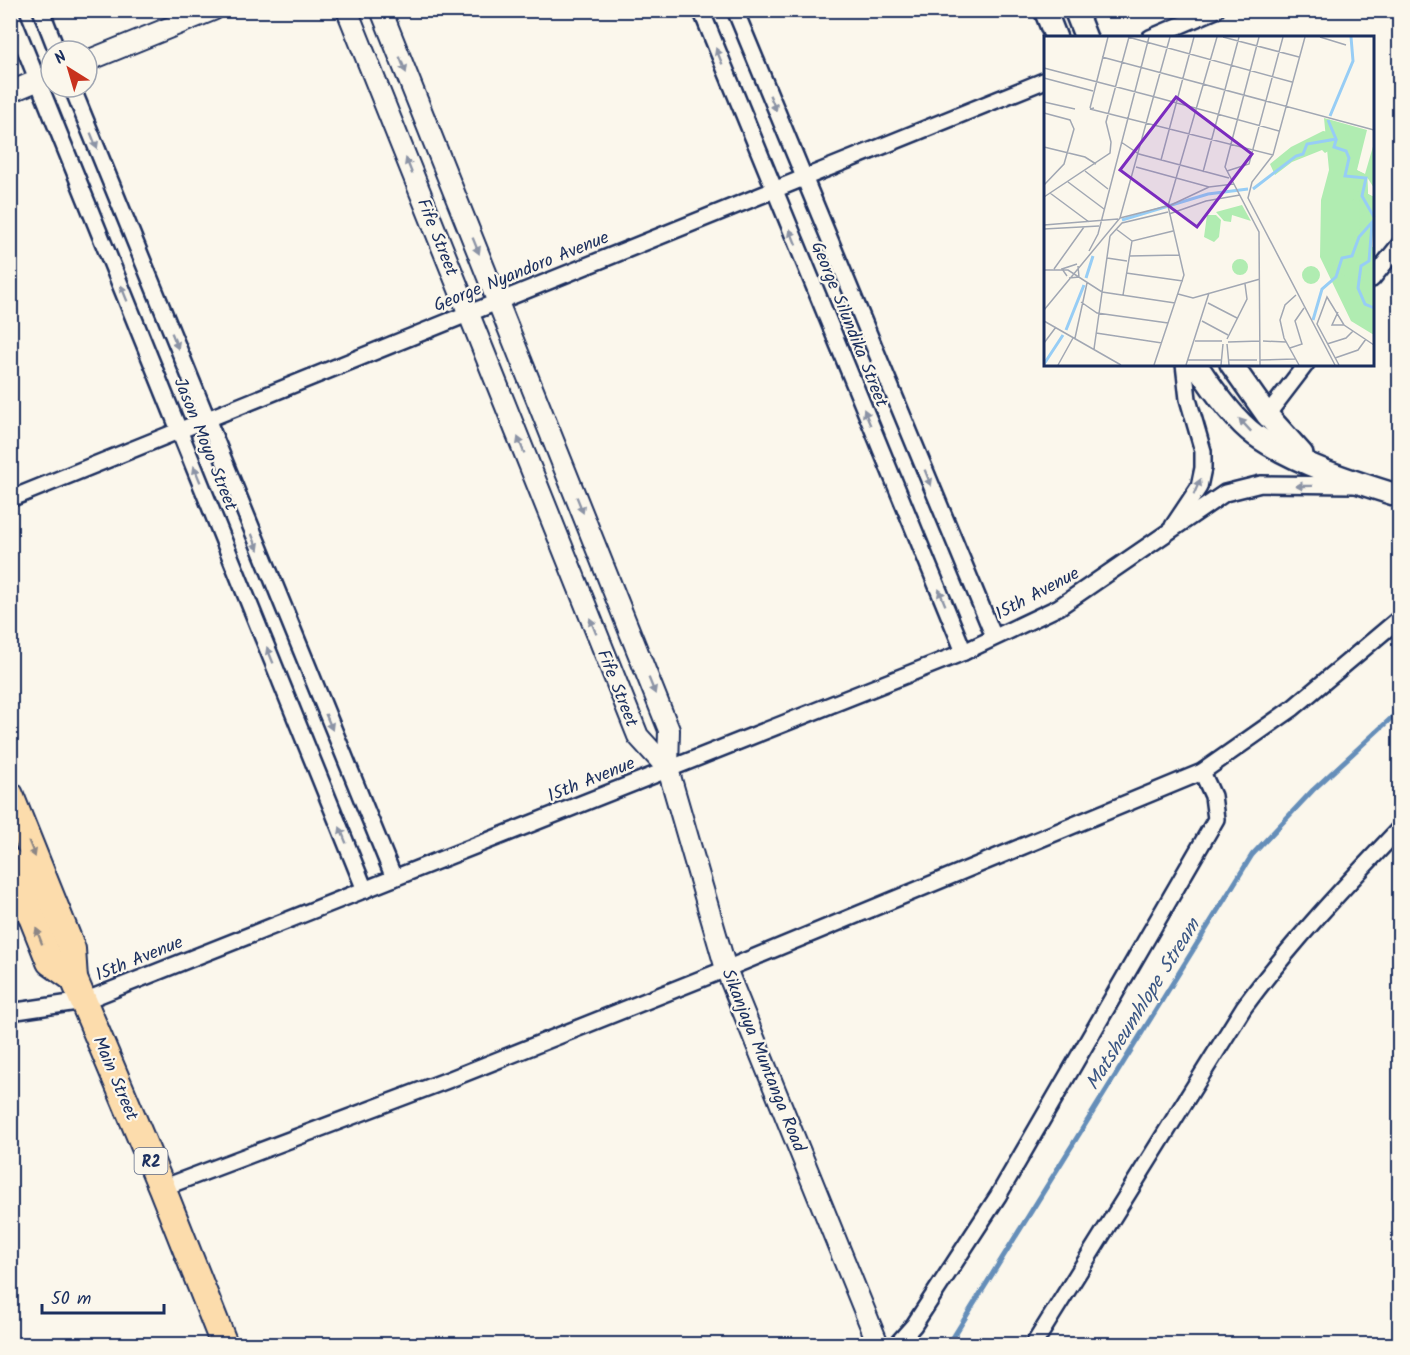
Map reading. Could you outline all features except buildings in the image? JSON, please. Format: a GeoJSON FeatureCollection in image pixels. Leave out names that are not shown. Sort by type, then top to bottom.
{"type":"FeatureCollection","features":[{"type":"Feature","properties":{"kind":"highway","name":"R2"},"geometry":{"type":"LineString","coordinates":[[10,795],[72,949],[79,990]]}},
{"type":"Feature","properties":{"kind":"highway"},"geometry":{"type":"LineString","coordinates":[[10,862],[50,962],[79,990]]}},
{"type":"Feature","properties":{"kind":"highway","name":"Main Street"},"geometry":{"type":"LineString","coordinates":[[79,990],[224,1344]]}},
{"type":"Feature","properties":{"kind":"main road"},"geometry":{"type":"LineString","coordinates":[[1046,10],[1055,36]]}},
{"type":"Feature","properties":{"kind":"main road"},"geometry":{"type":"LineString","coordinates":[[1075,10],[1085,36]]}},
{"type":"Feature","properties":{"kind":"main road"},"geometry":{"type":"LineString","coordinates":[[1197,366],[1215,393],[1254,435],[1313,465],[1363,485],[1400,496]]}},
{"type":"Feature","properties":{"kind":"main road"},"geometry":{"type":"LineString","coordinates":[[1232,366],[1267,415],[1313,465]]}},
{"type":"Feature","properties":{"kind":"street"},"geometry":{"type":"LineString","coordinates":[[41,10],[52,39]]}},
{"type":"Feature","properties":{"kind":"street"},"geometry":{"type":"LineString","coordinates":[[99,56],[213,10]]}},
{"type":"Feature","properties":{"kind":"street","name":"Fife Street"},"geometry":{"type":"LineString","coordinates":[[346,10],[638,736],[668,769]]}},
{"type":"Feature","properties":{"kind":"street","name":"Fife Street"},"geometry":{"type":"LineString","coordinates":[[381,10],[669,730],[668,769]]}},
{"type":"Feature","properties":{"kind":"street","name":"George Silundika Street"},"geometry":{"type":"LineString","coordinates":[[700,10],[964,652]]}},
{"type":"Feature","properties":{"kind":"street","name":"George Silundika Street"},"geometry":{"type":"LineString","coordinates":[[735,10],[994,637]]}},
{"type":"Feature","properties":{"kind":"street"},"geometry":{"type":"LineString","coordinates":[[1155,36],[1216,10]]}},
{"type":"Feature","properties":{"kind":"street","name":"Jason Moyo Street"},"geometry":{"type":"LineString","coordinates":[[10,12],[39,68]]}},
{"type":"Feature","properties":{"kind":"street"},"geometry":{"type":"LineString","coordinates":[[10,92],[39,80]]}},
{"type":"Feature","properties":{"kind":"street","name":"George Nyandoro Avenue"},"geometry":{"type":"LineString","coordinates":[[10,499],[1044,81]]}},
{"type":"Feature","properties":{"kind":"street","name":"Jason Moyo Street"},"geometry":{"type":"LineString","coordinates":[[52,99],[179,430],[365,890]]}},
{"type":"Feature","properties":{"kind":"street","name":"Jason Moyo Street"},"geometry":{"type":"LineString","coordinates":[[77,99],[394,878]]}},
{"type":"Feature","properties":{"kind":"street"},"geometry":{"type":"LineString","coordinates":[[1374,276],[1400,244]]}},
{"type":"Feature","properties":{"kind":"street","name":"15th Avenue"},"geometry":{"type":"LineString","coordinates":[[1166,536],[1199,487],[1203,468],[1203,451],[1188,399],[1184,366]]}},
{"type":"Feature","properties":{"kind":"street"},"geometry":{"type":"LineString","coordinates":[[1267,415],[1304,366]]}},
{"type":"Feature","properties":{"kind":"street","name":"15th Avenue"},"geometry":{"type":"LineString","coordinates":[[10,1012],[365,890],[964,652],[1059,607],[1166,536],[1225,493],[1261,484],[1363,485]]}},
{"type":"Feature","properties":{"kind":"street"},"geometry":{"type":"LineString","coordinates":[[162,1188],[448,1080],[726,969],[1202,772],[1293,708],[1400,618]]}},
{"type":"Feature","properties":{"kind":"street","name":"Sikanjaya Muntanga Road"},"geometry":{"type":"LineString","coordinates":[[668,769],[726,969],[878,1344]]}},
{"type":"Feature","properties":{"kind":"street"},"geometry":{"type":"LineString","coordinates":[[897,1344],[914,1325],[998,1196],[1216,819],[1213,796],[1202,772]]}},
{"type":"Feature","properties":{"kind":"street"},"geometry":{"type":"LineString","coordinates":[[1034,1344],[1244,1007],[1279,960],[1317,916],[1400,828]]}},
{"type":"Feature","properties":{"kind":"waterway","name":"Matsheumhlope Stream"},"geometry":{"type":"LineString","coordinates":[[949,1344],[1252,855],[1313,790],[1400,710]]}}]}
